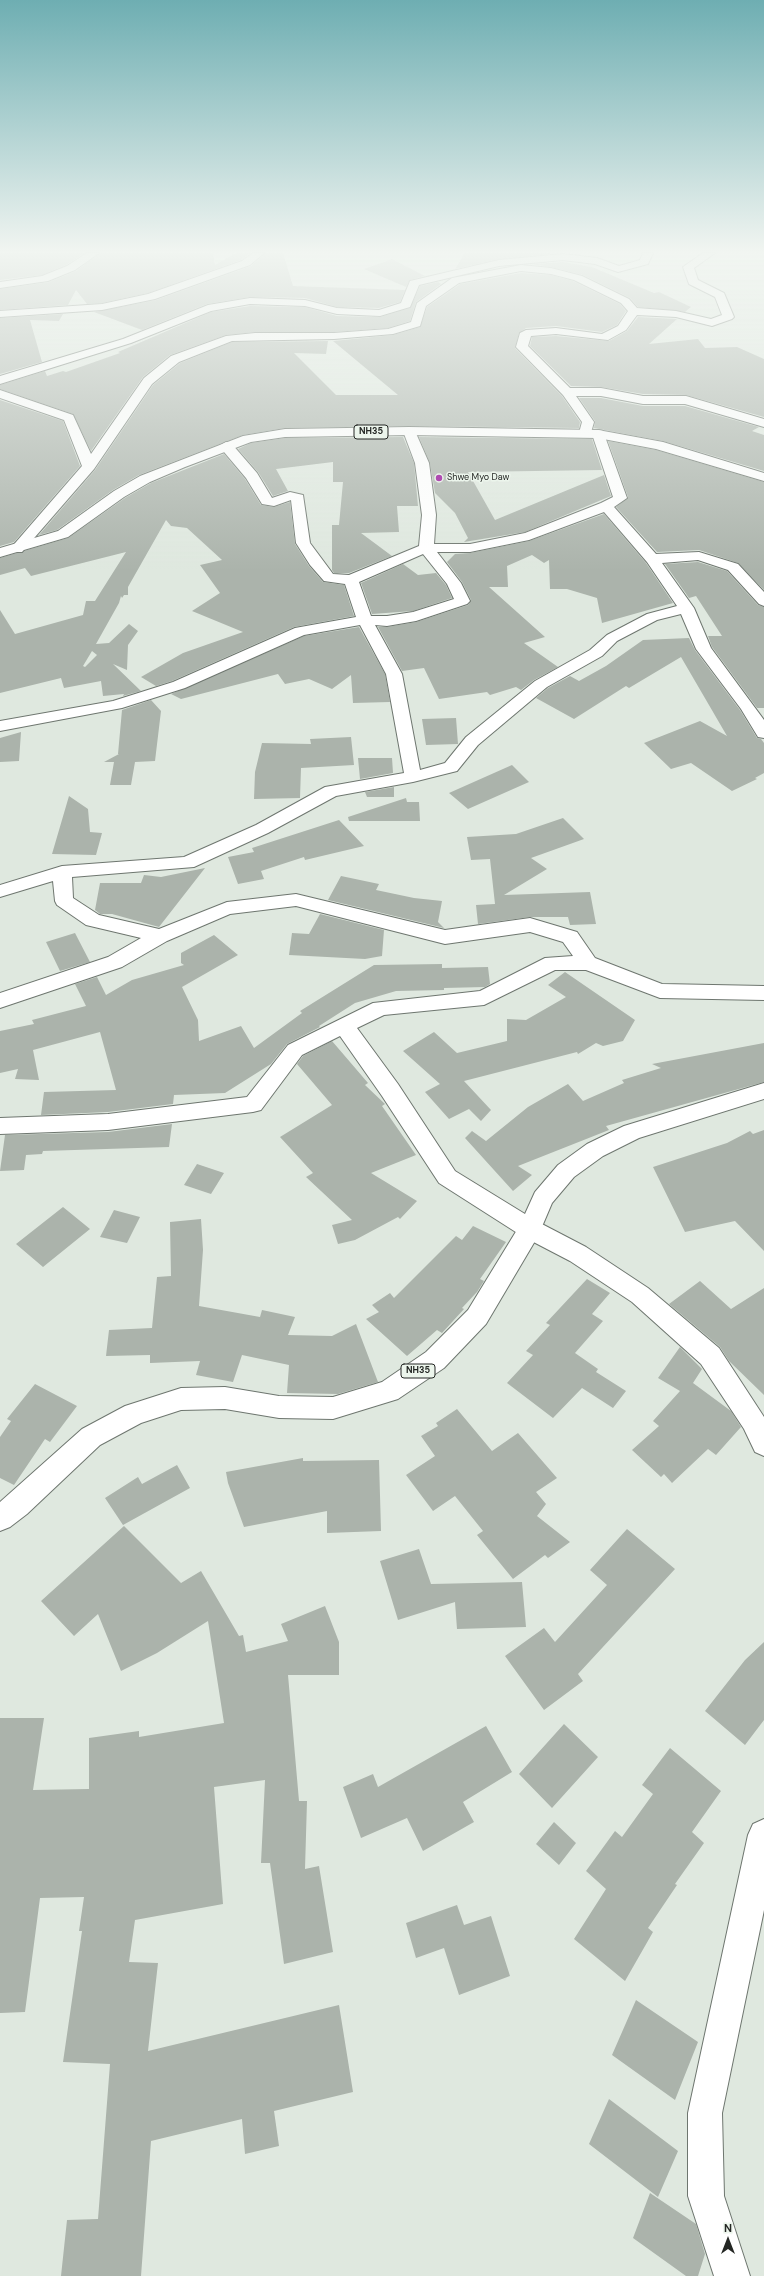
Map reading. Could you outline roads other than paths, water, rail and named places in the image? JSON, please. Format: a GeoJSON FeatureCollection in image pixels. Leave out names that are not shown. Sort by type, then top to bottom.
{"type":"FeatureCollection","features":[{"type":"Feature","properties":{"kind":"main road"},"geometry":{"type":"LineString","coordinates":[[0,380],[68,359]]}},
{"type":"Feature","properties":{"kind":"main road"},"geometry":{"type":"LineString","coordinates":[[16,549],[90,466],[148,381],[176,359]]}},
{"type":"Feature","properties":{"kind":"main road"},"geometry":{"type":"LineString","coordinates":[[226,446],[252,476],[267,501],[274,502],[290,496],[298,498],[303,543],[315,562],[329,578],[351,580],[426,548],[470,548],[529,536],[606,506],[620,498],[591,434],[588,422],[567,392],[534,359]]}},
{"type":"Feature","properties":{"kind":"main road"},"geometry":{"type":"LineString","coordinates":[[567,392],[601,392],[643,400],[686,400],[764,423]]}},
{"type":"Feature","properties":{"kind":"main road"},"geometry":{"type":"LineString","coordinates":[[0,394],[69,418],[90,466]]}},
{"type":"Feature","properties":{"kind":"main road"},"geometry":{"type":"LineString","coordinates":[[0,726],[116,705],[179,685],[300,632],[365,620],[387,621],[416,616],[462,601],[454,583],[426,548],[429,515],[422,463],[409,431]]}},
{"type":"Feature","properties":{"kind":"main road","name":"NH35"},"geometry":{"type":"LineString","coordinates":[[0,554],[63,534],[119,494],[145,479],[226,446],[248,439],[285,433],[409,431],[591,434],[658,445],[764,477]]}},
{"type":"Feature","properties":{"kind":"main road"},"geometry":{"type":"LineString","coordinates":[[606,506],[652,559],[686,608],[704,649],[748,707],[764,733]]}},
{"type":"Feature","properties":{"kind":"main road"},"geometry":{"type":"LineString","coordinates":[[652,559],[699,556],[733,567],[764,601]]}},
{"type":"Feature","properties":{"kind":"main road"},"geometry":{"type":"LineString","coordinates":[[351,580],[365,620],[394,674],[414,777]]}},
{"type":"Feature","properties":{"kind":"main road"},"geometry":{"type":"LineString","coordinates":[[0,891],[62,872],[187,863],[262,829],[331,791],[414,777],[451,767],[472,741],[541,684],[596,653],[612,638],[652,617],[686,608]]}},
{"type":"Feature","properties":{"kind":"main road"},"geometry":{"type":"LineString","coordinates":[[62,872],[64,902],[93,920],[160,936]]}},
{"type":"Feature","properties":{"kind":"main road"},"geometry":{"type":"LineString","coordinates":[[0,1001],[115,962],[160,936],[227,908],[296,900],[445,937],[530,925],[570,937],[588,963]]}},
{"type":"Feature","properties":{"kind":"main road"},"geometry":{"type":"LineString","coordinates":[[0,1126],[108,1122],[253,1104],[295,1050],[380,1008],[484,998],[552,963],[588,963],[660,991],[764,993]]}},
{"type":"Feature","properties":{"kind":"main road"},"geometry":{"type":"LineString","coordinates":[[344,1026],[390,1090],[447,1177],[530,1230],[578,1254],[640,1295],[710,1356],[753,1421],[764,1444]]}},
{"type":"Feature","properties":{"kind":"main road","name":"NH35"},"geometry":{"type":"LineString","coordinates":[[0,1518],[18,1504],[91,1437],[134,1414],[181,1399],[225,1398],[279,1407],[332,1408],[389,1391],[435,1360],[477,1317],[530,1230],[543,1198],[566,1171],[595,1150],[632,1132],[764,1091]]}},
{"type":"Feature","properties":{"kind":"main road"},"geometry":{"type":"LineString","coordinates":[[732,2276],[706,2196],[705,2113],[764,1836]]}},
{"type":"Feature","properties":{"kind":"place","name":"Shwe Myo Daw"},"geometry":{"type":"Point","coordinates":[439,478]}}]}
